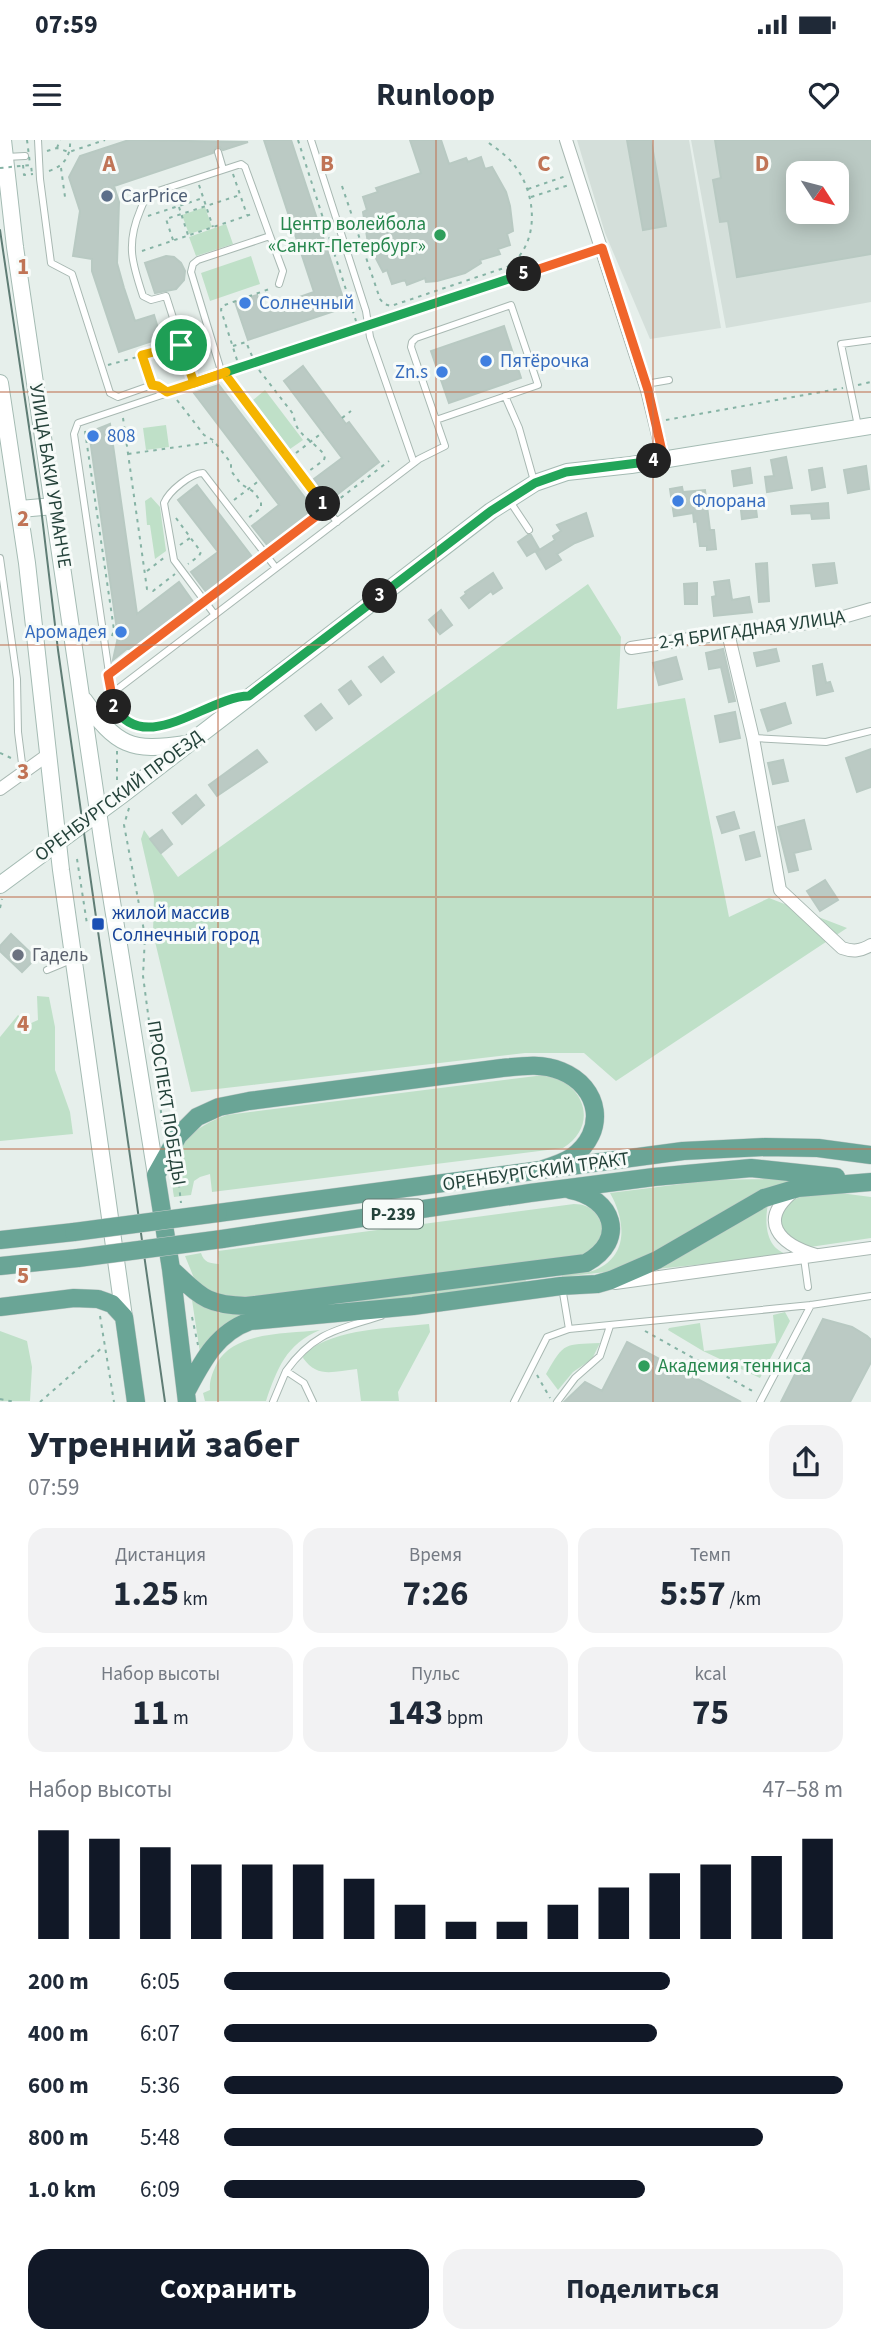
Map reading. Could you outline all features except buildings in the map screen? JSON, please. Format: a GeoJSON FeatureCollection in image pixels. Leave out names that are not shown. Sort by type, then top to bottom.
{"type":"FeatureCollection","features":[{"type":"Feature","properties":{"kind":"main road","name":"УЛИЦА БАКИ УРМАНЧЕ"},"geometry":{"type":"LineString","coordinates":[[3,140],[3,163],[99,812]]}},
{"type":"Feature","properties":{"kind":"main road","name":"УЛИЦА БАКИ УРМАНЧЕ"},"geometry":{"type":"LineString","coordinates":[[0,383],[20,509],[58,842]]}},
{"type":"Feature","properties":{"kind":"main road","name":"ОРЕНБУРГСКИЙ ПРОЕЗД"},"geometry":{"type":"LineString","coordinates":[[0,885],[509,499],[535,483],[566,472],[664,460],[865,427]]}},
{"type":"Feature","properties":{"kind":"main road"},"geometry":{"type":"LineString","coordinates":[[20,509],[54,506]]}},
{"type":"Feature","properties":{"kind":"main road"},"geometry":{"type":"LineString","coordinates":[[82,698],[108,731],[132,745],[155,748],[188,744]]}},
{"type":"Feature","properties":{"kind":"main road","name":"ПРОСПЕКТ ПОБЕДЫ"},"geometry":{"type":"LineString","coordinates":[[99,812],[171,1269],[186,1397]]}},
{"type":"Feature","properties":{"kind":"main road"},"geometry":{"type":"LineString","coordinates":[[58,842],[136,1402]]}},
{"type":"Feature","properties":{"kind":"main road"},"geometry":{"type":"LineString","coordinates":[[156,1175],[186,1127],[197,1117],[219,1107],[527,1066],[551,1068],[572,1076],[588,1090],[595,1109],[596,1122],[579,1152],[561,1163],[542,1169]]}},
{"type":"Feature","properties":{"kind":"main road","name":"ОРЕНБУРГСКИЙ ТРАКТ"},"geometry":{"type":"LineString","coordinates":[[0,1240],[683,1151],[765,1147],[818,1148],[871,1155]]}},
{"type":"Feature","properties":{"kind":"main road","name":"ОРЕНБУРГСКИЙ ТРАКТ"},"geometry":{"type":"LineString","coordinates":[[0,1266],[222,1239],[654,1177],[751,1168],[871,1181]]}},
{"type":"Feature","properties":{"kind":"main road"},"geometry":{"type":"LineString","coordinates":[[186,1397],[214,1345],[239,1325],[250,1321],[413,1306],[562,1286],[597,1284],[657,1260],[764,1198],[798,1188],[871,1181]]}},
{"type":"Feature","properties":{"kind":"main road"},"geometry":{"type":"LineString","coordinates":[[171,1269],[204,1299],[227,1305],[246,1306],[586,1263],[608,1244],[611,1235],[609,1217],[591,1196],[564,1188]]}},
{"type":"Feature","properties":{"kind":"main road"},"geometry":{"type":"LineString","coordinates":[[0,1307],[74,1297],[91,1298],[112,1304],[124,1317]]}},
{"type":"Feature","properties":{"kind":"street"},"geometry":{"type":"LineString","coordinates":[[566,140],[646,384],[664,460]]}},
{"type":"Feature","properties":{"kind":"street","name":"2-Я БРИГАДНАЯ УЛИЦА"},"geometry":{"type":"LineString","coordinates":[[631,648],[833,620],[871,609]]}},
{"type":"Feature","properties":{"kind":"street"},"geometry":{"type":"LineString","coordinates":[[728,633],[753,738],[780,890],[842,948],[852,951],[871,945]]}},
{"type":"Feature","properties":{"kind":"street"},"geometry":{"type":"LineString","coordinates":[[0,789],[23,767],[49,754]]}},
{"type":"Feature","properties":{"kind":"street"},"geometry":{"type":"LineString","coordinates":[[798,1188],[781,1202],[776,1212],[779,1235],[802,1251],[819,1256]]}},
{"type":"Feature","properties":{"kind":"street"},"geometry":{"type":"LineString","coordinates":[[597,1284],[871,1248]]}},
{"type":"Feature","properties":{"kind":"lane"},"geometry":{"type":"LineString","coordinates":[[38,140],[39,175],[51,263],[72,274],[110,393],[115,397],[152,385],[167,392]]}},
{"type":"Feature","properties":{"kind":"lane"},"geometry":{"type":"LineString","coordinates":[[311,140],[366,311],[370,337],[414,463]]}},
{"type":"Feature","properties":{"kind":"lane"},"geometry":{"type":"LineString","coordinates":[[218,152],[227,168]]}},
{"type":"Feature","properties":{"kind":"lane"},"geometry":{"type":"LineString","coordinates":[[3,163],[25,156]]}},
{"type":"Feature","properties":{"kind":"lane"},"geometry":{"type":"LineString","coordinates":[[194,383],[165,294],[154,300],[145,298],[131,257],[132,230],[149,195],[241,164],[245,167],[283,271],[279,284]]}},
{"type":"Feature","properties":{"kind":"lane"},"geometry":{"type":"LineString","coordinates":[[270,236],[198,260],[191,272],[223,373],[337,522]]}},
{"type":"Feature","properties":{"kind":"lane"},"geometry":{"type":"LineString","coordinates":[[249,696],[225,699],[177,722],[151,727],[124,719],[114,707],[74,434],[76,426],[84,419],[602,248]]}},
{"type":"Feature","properties":{"kind":"lane"},"geometry":{"type":"LineString","coordinates":[[111,694],[414,463],[445,446],[436,420],[411,347],[412,342],[416,338],[511,305],[538,385],[436,420]]}},
{"type":"Feature","properties":{"kind":"lane"},"geometry":{"type":"LineString","coordinates":[[865,427],[850,387],[841,344],[871,340]]}},
{"type":"Feature","properties":{"kind":"lane"},"geometry":{"type":"LineString","coordinates":[[646,384],[669,380]]}},
{"type":"Feature","properties":{"kind":"lane"},"geometry":{"type":"LineString","coordinates":[[505,396],[519,428],[535,483]]}},
{"type":"Feature","properties":{"kind":"lane"},"geometry":{"type":"LineString","coordinates":[[215,615],[181,570],[171,552],[164,503],[168,495],[201,472],[276,568]]}},
{"type":"Feature","properties":{"kind":"lane"},"geometry":{"type":"LineString","coordinates":[[509,499],[529,530]]}},
{"type":"Feature","properties":{"kind":"lane"},"geometry":{"type":"LineString","coordinates":[[0,558],[17,679],[18,732],[23,767]]}},
{"type":"Feature","properties":{"kind":"lane"},"geometry":{"type":"LineString","coordinates":[[753,738],[826,742],[871,731]]}},
{"type":"Feature","properties":{"kind":"lane"},"geometry":{"type":"LineString","coordinates":[[47,970],[74,958]]}},
{"type":"Feature","properties":{"kind":"lane"},"geometry":{"type":"LineString","coordinates":[[804,1258],[808,1287]]}},
{"type":"Feature","properties":{"kind":"lane"},"geometry":{"type":"LineString","coordinates":[[562,1286],[569,1329]]}},
{"type":"Feature","properties":{"kind":"lane"},"geometry":{"type":"LineString","coordinates":[[514,1402],[547,1337],[569,1329],[811,1305],[871,1296]]}},
{"type":"Feature","properties":{"kind":"lane"},"geometry":{"type":"LineString","coordinates":[[762,1399],[811,1305]]}},
{"type":"Feature","properties":{"kind":"lane"},"geometry":{"type":"LineString","coordinates":[[273,1402],[286,1371],[300,1352],[324,1335],[413,1306]]}},
{"type":"Feature","properties":{"kind":"lane"},"geometry":{"type":"LineString","coordinates":[[555,1402],[575,1378],[600,1356],[610,1325]]}},
{"type":"Feature","properties":{"kind":"lane"},"geometry":{"type":"LineString","coordinates":[[286,1371],[304,1383],[313,1402]]}},
{"type":"Feature","properties":{"kind":"path"},"geometry":{"type":"LineString","coordinates":[[27,140],[32,174]]}},
{"type":"Feature","properties":{"kind":"path"},"geometry":{"type":"LineString","coordinates":[[57,148],[60,140]]}},
{"type":"Feature","properties":{"kind":"path"},"geometry":{"type":"LineString","coordinates":[[46,172],[60,166],[69,152],[70,140]]}},
{"type":"Feature","properties":{"kind":"path"},"geometry":{"type":"LineString","coordinates":[[44,151],[57,148],[69,152],[105,140]]}},
{"type":"Feature","properties":{"kind":"path"},"geometry":{"type":"LineString","coordinates":[[298,140],[358,328]]}},
{"type":"Feature","properties":{"kind":"path"},"geometry":{"type":"LineString","coordinates":[[342,186],[380,299],[389,306],[508,267],[524,251],[532,219],[527,189],[513,163],[485,140]]}},
{"type":"Feature","properties":{"kind":"path"},"geometry":{"type":"LineString","coordinates":[[3,163],[31,165]]}},
{"type":"Feature","properties":{"kind":"path"},"geometry":{"type":"LineString","coordinates":[[60,166],[65,197]]}},
{"type":"Feature","properties":{"kind":"path"},"geometry":{"type":"LineString","coordinates":[[227,168],[247,216]]}},
{"type":"Feature","properties":{"kind":"path"},"geometry":{"type":"LineString","coordinates":[[527,189],[570,175]]}},
{"type":"Feature","properties":{"kind":"path"},"geometry":{"type":"LineString","coordinates":[[196,178],[213,228]]}},
{"type":"Feature","properties":{"kind":"path"},"geometry":{"type":"LineString","coordinates":[[530,198],[573,183]]}},
{"type":"Feature","properties":{"kind":"path"},"geometry":{"type":"LineString","coordinates":[[166,219],[240,195]]}},
{"type":"Feature","properties":{"kind":"path"},"geometry":{"type":"LineString","coordinates":[[136,220],[203,198]]}},
{"type":"Feature","properties":{"kind":"path"},"geometry":{"type":"LineString","coordinates":[[178,206],[188,236]]}},
{"type":"Feature","properties":{"kind":"path"},"geometry":{"type":"LineString","coordinates":[[163,211],[173,241]]}},
{"type":"Feature","properties":{"kind":"path"},"geometry":{"type":"LineString","coordinates":[[131,257],[260,212]]}},
{"type":"Feature","properties":{"kind":"path"},"geometry":{"type":"LineString","coordinates":[[240,368],[222,306],[279,284]]}},
{"type":"Feature","properties":{"kind":"path"},"geometry":{"type":"LineString","coordinates":[[233,346],[247,342],[254,363]]}},
{"type":"Feature","properties":{"kind":"path"},"geometry":{"type":"LineString","coordinates":[[101,366],[181,345]]}},
{"type":"Feature","properties":{"kind":"path"},"geometry":{"type":"LineString","coordinates":[[142,355],[152,385]]}},
{"type":"Feature","properties":{"kind":"path"},"geometry":{"type":"LineString","coordinates":[[260,371],[294,416],[294,425],[320,448],[325,458],[303,476]]}},
{"type":"Feature","properties":{"kind":"path"},"geometry":{"type":"LineString","coordinates":[[654,420],[663,421],[871,382]]}},
{"type":"Feature","properties":{"kind":"path"},"geometry":{"type":"LineString","coordinates":[[177,399],[204,435],[214,442],[231,463],[232,472],[241,484],[255,493],[262,505],[241,523]]}},
{"type":"Feature","properties":{"kind":"path"},"geometry":{"type":"LineString","coordinates":[[342,418],[351,411]]}},
{"type":"Feature","properties":{"kind":"path"},"geometry":{"type":"LineString","coordinates":[[122,414],[147,589],[153,591],[199,556],[200,550],[164,503]]}},
{"type":"Feature","properties":{"kind":"path"},"geometry":{"type":"LineString","coordinates":[[84,419],[114,630],[110,640]]}},
{"type":"Feature","properties":{"kind":"path"},"geometry":{"type":"LineString","coordinates":[[311,441],[323,432]]}},
{"type":"Feature","properties":{"kind":"path"},"geometry":{"type":"LineString","coordinates":[[128,454],[214,442]]}},
{"type":"Feature","properties":{"kind":"path"},"geometry":{"type":"LineString","coordinates":[[108,675],[389,461]]}},
{"type":"Feature","properties":{"kind":"path"},"geometry":{"type":"LineString","coordinates":[[228,505],[260,480]]}},
{"type":"Feature","properties":{"kind":"path"},"geometry":{"type":"LineString","coordinates":[[115,663],[122,665]]}},
{"type":"Feature","properties":{"kind":"path"},"geometry":{"type":"LineString","coordinates":[[117,748],[117,785]]}},
{"type":"Feature","properties":{"kind":"path"},"geometry":{"type":"LineString","coordinates":[[0,753],[23,767]]}},
{"type":"Feature","properties":{"kind":"path"},"geometry":{"type":"LineString","coordinates":[[126,804],[129,808],[124,825],[145,936],[144,976],[163,1128]]}},
{"type":"Feature","properties":{"kind":"path"},"geometry":{"type":"LineString","coordinates":[[76,859],[87,924]]}},
{"type":"Feature","properties":{"kind":"path"},"geometry":{"type":"LineString","coordinates":[[191,1310],[198,1345]]}},
{"type":"Feature","properties":{"kind":"path"},"geometry":{"type":"LineString","coordinates":[[98,1311],[114,1402]]}},
{"type":"Feature","properties":{"kind":"path"},"geometry":{"type":"LineString","coordinates":[[631,1323],[762,1399]]}},
{"type":"Feature","properties":{"kind":"path"},"geometry":{"type":"LineString","coordinates":[[40,1402],[105,1346]]}},
{"type":"Feature","properties":{"kind":"path"},"geometry":{"type":"LineString","coordinates":[[532,1366],[555,1402]]}},
{"type":"Feature","properties":{"kind":"path"},"geometry":{"type":"LineString","coordinates":[[0,1399],[15,1402]]}},
{"type":"Feature","properties":{"kind":"shaded area"},"geometry":{"type":"Polygon","coordinates":[[[577,140],[689,140],[721,328],[650,339],[605,233],[577,140]]]}},
{"type":"Feature","properties":{"kind":"shaded area"},"geometry":{"type":"Polygon","coordinates":[[[691,140],[871,140],[871,302],[726,328],[691,140]]]}},
{"type":"Feature","properties":{"kind":"green space"},"geometry":{"type":"Polygon","coordinates":[[[205,207],[212,227],[189,234],[182,215],[205,207]]]}},
{"type":"Feature","properties":{"kind":"green space"},"geometry":{"type":"Polygon","coordinates":[[[226,224],[233,244],[196,256],[189,237],[226,224]]]}},
{"type":"Feature","properties":{"kind":"green space"},"geometry":{"type":"Polygon","coordinates":[[[251,256],[260,284],[210,301],[201,273],[251,256]]]}},
{"type":"Feature","properties":{"kind":"green space"},"geometry":{"type":"Polygon","coordinates":[[[265,390],[303,440],[290,449],[253,400],[265,390]]]}},
{"type":"Feature","properties":{"kind":"green space"},"geometry":{"type":"Polygon","coordinates":[[[166,425],[169,447],[146,450],[143,428],[166,425]]]}},
{"type":"Feature","properties":{"kind":"green space"},"geometry":{"type":"Polygon","coordinates":[[[151,497],[160,507],[166,551],[155,559],[150,525],[147,525],[145,501],[151,497]]]}},
{"type":"Feature","properties":{"kind":"green space"},"geometry":{"type":"Polygon","coordinates":[[[588,584],[621,637],[617,709],[685,698],[729,917],[769,898],[847,928],[616,1081],[584,1053],[525,1053],[191,1092],[153,933],[154,896],[141,839],[144,830],[178,877],[588,584]]]}},
{"type":"Feature","properties":{"kind":"green space"},"geometry":{"type":"Polygon","coordinates":[[[37,996],[49,997],[55,1027],[55,1070],[70,1112],[73,1134],[0,1141],[0,1037],[18,1015],[29,1024],[38,1020],[37,996]]]}},
{"type":"Feature","properties":{"kind":"green space"},"geometry":{"type":"Polygon","coordinates":[[[544,1075],[569,1086],[582,1105],[584,1116],[581,1128],[574,1139],[563,1148],[212,1192],[210,1174],[194,1181],[191,1195],[174,1197],[173,1168],[182,1145],[201,1128],[227,1115],[544,1075]]]}},
{"type":"Feature","properties":{"kind":"green space"},"geometry":{"type":"Polygon","coordinates":[[[815,1178],[615,1271],[562,1277],[562,1274],[595,1270],[614,1256],[619,1246],[621,1225],[610,1193],[713,1180],[815,1178]]]}},
{"type":"Feature","properties":{"kind":"green space"},"geometry":{"type":"Polygon","coordinates":[[[840,1193],[871,1197],[871,1238],[810,1247],[784,1235],[781,1218],[788,1203],[814,1194],[840,1193]]]}},
{"type":"Feature","properties":{"kind":"green space"},"geometry":{"type":"Polygon","coordinates":[[[574,1204],[586,1206],[595,1212],[602,1227],[604,1233],[591,1254],[233,1303],[196,1283],[185,1256],[201,1253],[206,1261],[219,1264],[218,1251],[574,1204]]]}},
{"type":"Feature","properties":{"kind":"green space"},"geometry":{"type":"Polygon","coordinates":[[[768,1204],[766,1220],[769,1236],[776,1248],[791,1255],[647,1270],[768,1204]]]}},
{"type":"Feature","properties":{"kind":"green space"},"geometry":{"type":"Polygon","coordinates":[[[526,1279],[525,1284],[248,1317],[200,1353],[192,1300],[219,1313],[247,1314],[526,1279]]]}},
{"type":"Feature","properties":{"kind":"green space"},"geometry":{"type":"Polygon","coordinates":[[[785,1312],[790,1321],[760,1378],[703,1351],[668,1330],[700,1323],[704,1351],[776,1343],[773,1315],[785,1312]]]}},
{"type":"Feature","properties":{"kind":"green space"},"geometry":{"type":"Polygon","coordinates":[[[429,1324],[430,1332],[398,1392],[399,1401],[361,1401],[357,1369],[321,1371],[309,1365],[303,1358],[304,1353],[333,1338],[380,1329],[429,1324]]]}},
{"type":"Feature","properties":{"kind":"green space"},"geometry":{"type":"Polygon","coordinates":[[[320,1330],[299,1342],[284,1359],[266,1401],[205,1401],[203,1393],[210,1390],[217,1363],[236,1345],[263,1336],[320,1330]]]}},
{"type":"Feature","properties":{"kind":"green space"},"geometry":{"type":"Polygon","coordinates":[[[0,1331],[27,1341],[32,1367],[30,1401],[0,1401],[0,1331]]]}},
{"type":"Feature","properties":{"kind":"green space"},"geometry":{"type":"Polygon","coordinates":[[[600,1343],[592,1359],[573,1372],[558,1390],[546,1374],[562,1350],[572,1345],[600,1343]]]}},
{"type":"Feature","properties":{"kind":"tram line"},"geometry":{"type":"LineString","coordinates":[[0,230],[165,1402]]}},
{"type":"Feature","properties":{"kind":"place","name":"CarPrice"},"geometry":{"type":"Point","coordinates":[107,196]}},
{"type":"Feature","properties":{"kind":"place","name":"Центр волейбола «Санкт-Петербург»"},"geometry":{"type":"Point","coordinates":[440,235]}},
{"type":"Feature","properties":{"kind":"place","name":"Солнечный"},"geometry":{"type":"Point","coordinates":[245,303]}},
{"type":"Feature","properties":{"kind":"place","name":"Пятёрочка"},"geometry":{"type":"Point","coordinates":[486,361]}},
{"type":"Feature","properties":{"kind":"place","name":"Zn.s"},"geometry":{"type":"Point","coordinates":[442,372]}},
{"type":"Feature","properties":{"kind":"place","name":"808"},"geometry":{"type":"Point","coordinates":[93,436]}},
{"type":"Feature","properties":{"kind":"place","name":"Флорана"},"geometry":{"type":"Point","coordinates":[678,501]}},
{"type":"Feature","properties":{"kind":"place","name":"Аромадея"},"geometry":{"type":"Point","coordinates":[121,632]}},
{"type":"Feature","properties":{"kind":"place","name":"жилой массив Солнечный город"},"geometry":{"type":"Point","coordinates":[98,924]}},
{"type":"Feature","properties":{"kind":"place","name":"Гадель"},"geometry":{"type":"Point","coordinates":[18,955]}},
{"type":"Feature","properties":{"kind":"place","name":"Академия тенниса"},"geometry":{"type":"Point","coordinates":[644,1366]}},
{"type":"Feature","properties":{"kind":"route"},"geometry":{"type":"LineString","coordinates":[[181,345],[142,355],[152,385],[167,392],[170,391],[194,383],[224,373],[327,508],[108,675],[112,703],[116,710],[124,719],[140,725],[168,725],[225,699],[249,696],[491,511],[535,483],[566,472],[664,460],[648,390],[602,248],[194,383],[181,345]]}}]}
